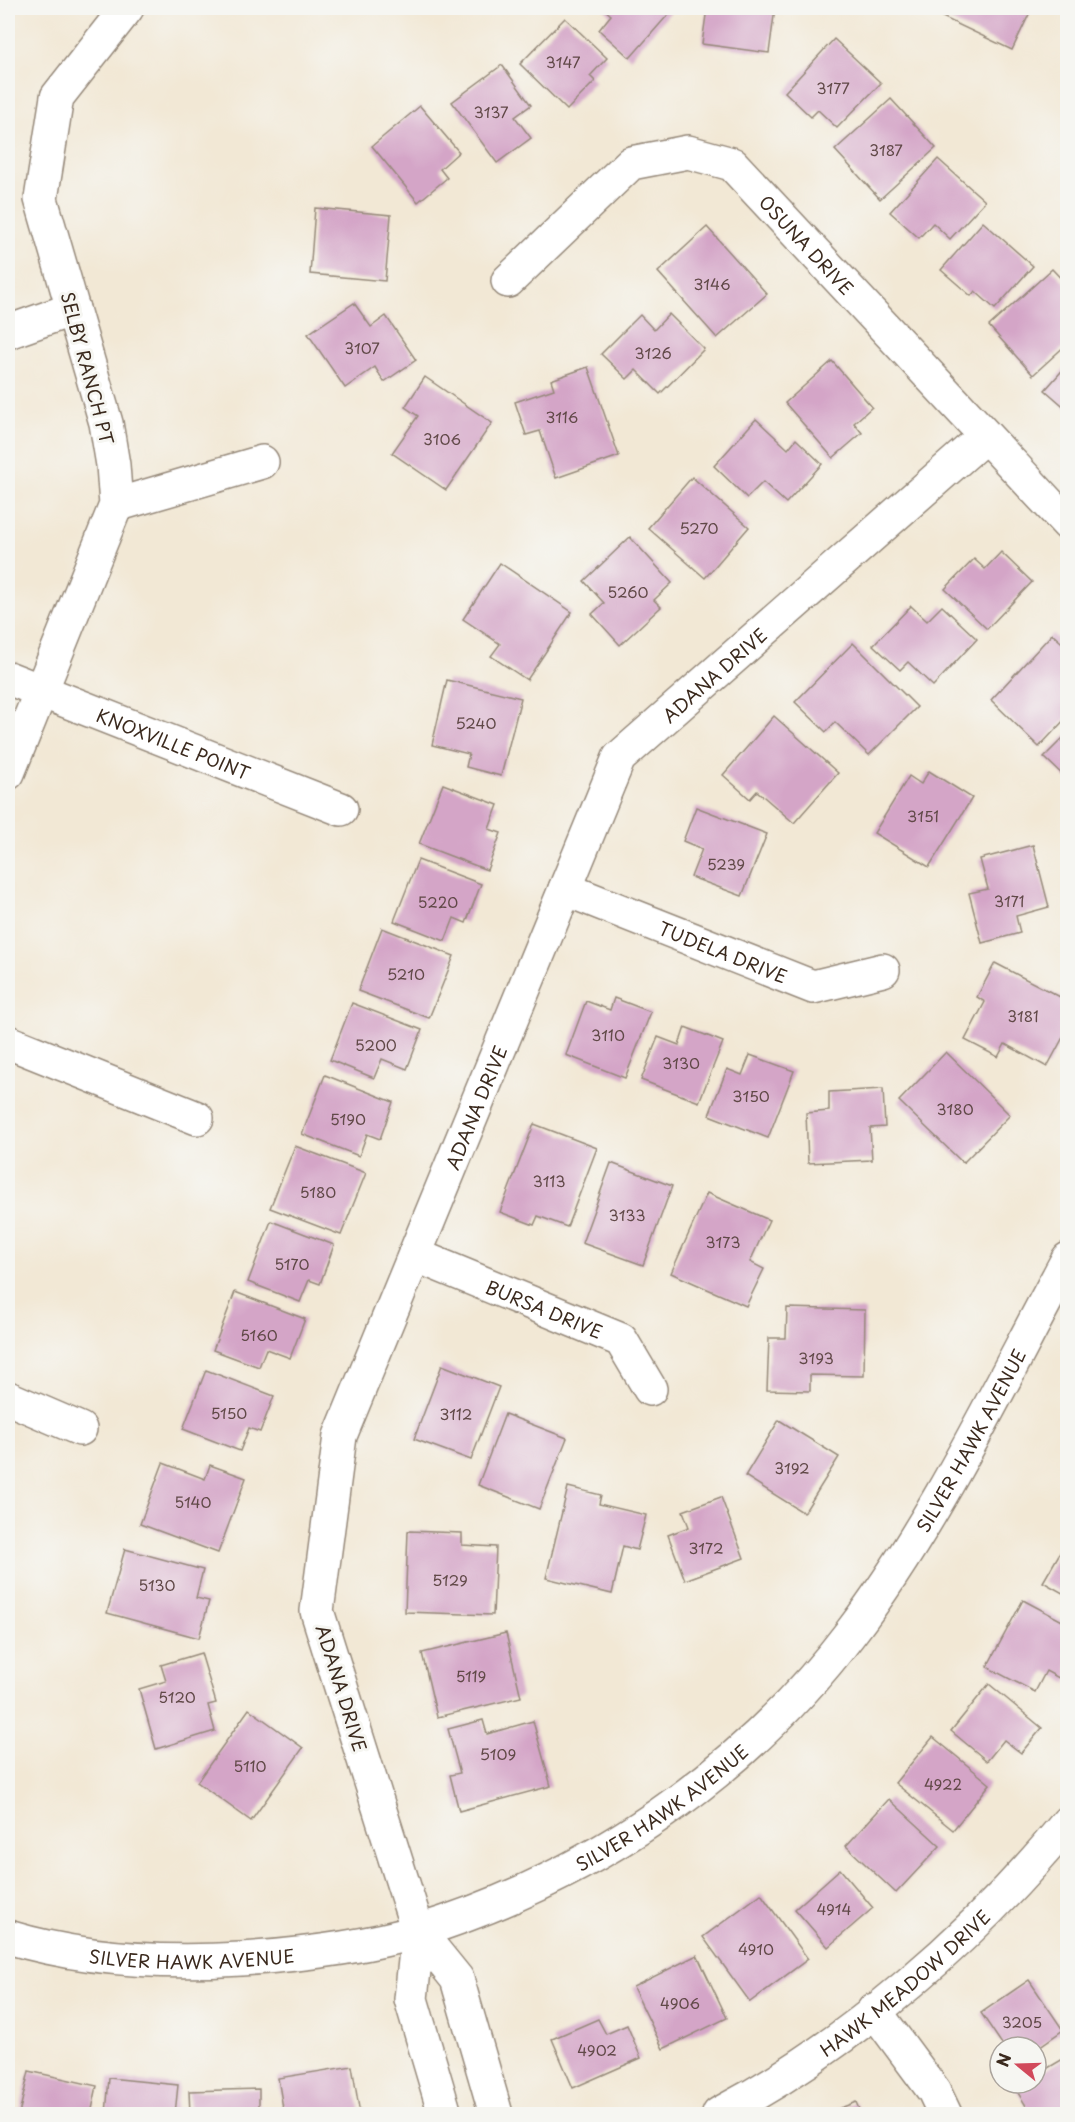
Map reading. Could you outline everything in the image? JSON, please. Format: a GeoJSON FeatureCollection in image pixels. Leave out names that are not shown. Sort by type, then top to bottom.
{"type":"FeatureCollection","features":[{"type":"Feature","properties":{"kind":"street","name":"SELBY RANCH PT"},"geometry":{"type":"LineString","coordinates":[[8,773],[116,505],[113,465],[106,423],[41,199],[57,97],[127,8]]}},
{"type":"Feature","properties":{"kind":"street","name":"OSUNA DRIVE"},"geometry":{"type":"LineString","coordinates":[[508,281],[632,163],[688,152],[732,164],[1068,524]]}},
{"type":"Feature","properties":{"kind":"street"},"geometry":{"type":"LineString","coordinates":[[8,332],[73,309]]}},
{"type":"Feature","properties":{"kind":"street","name":"ADANA DRIVE"},"geometry":{"type":"LineString","coordinates":[[418,1931],[317,1611],[340,1436],[619,758],[985,436]]}},
{"type":"Feature","properties":{"kind":"street"},"geometry":{"type":"LineString","coordinates":[[116,505],[262,462]]}},
{"type":"Feature","properties":{"kind":"street","name":"KNOXVILLE POINT"},"geometry":{"type":"LineString","coordinates":[[8,678],[341,809]]}},
{"type":"Feature","properties":{"kind":"street","name":"TUDELA DRIVE"},"geometry":{"type":"LineString","coordinates":[[565,889],[813,987],[883,970]]}},
{"type":"Feature","properties":{"kind":"street"},"geometry":{"type":"LineString","coordinates":[[8,1042],[197,1118]]}},
{"type":"Feature","properties":{"kind":"street","name":"BURSA DRIVE"},"geometry":{"type":"LineString","coordinates":[[415,1255],[621,1340],[650,1389]]}},
{"type":"Feature","properties":{"kind":"street","name":"SILVER HAWK AVENUE"},"geometry":{"type":"LineString","coordinates":[[8,1937],[86,1954],[133,1961],[196,1962],[327,1951],[418,1931],[540,1882],[601,1851],[656,1819],[703,1784],[752,1742],[808,1685],[852,1631],[931,1511],[1068,1259]]}},
{"type":"Feature","properties":{"kind":"street"},"geometry":{"type":"LineString","coordinates":[[8,1398],[80,1429]]}},
{"type":"Feature","properties":{"kind":"street","name":"HAWK MEADOW DRIVE"},"geometry":{"type":"LineString","coordinates":[[719,2115],[790,2073],[874,2010],[943,1954],[997,1903],[1068,1822]]}},
{"type":"Feature","properties":{"kind":"street"},"geometry":{"type":"LineString","coordinates":[[418,1931],[411,1999],[444,2115]]}},
{"type":"Feature","properties":{"kind":"street"},"geometry":{"type":"LineString","coordinates":[[418,1931],[457,1979],[496,2115]]}},
{"type":"Feature","properties":{"kind":"street"},"geometry":{"type":"LineString","coordinates":[[874,2010],[934,2091],[945,2115]]}},
{"type":"Feature","properties":{"kind":"building"},"geometry":{"type":"Polygon","coordinates":[[[603,8],[674,8],[630,58],[599,30],[611,15],[603,8]]]}},
{"type":"Feature","properties":{"kind":"building"},"geometry":{"type":"Polygon","coordinates":[[[707,8],[775,8],[769,53],[702,44],[707,8]]]}},
{"type":"Feature","properties":{"kind":"building"},"geometry":{"type":"Polygon","coordinates":[[[941,8],[1032,8],[1012,50],[938,15],[941,8]]]}},
{"type":"Feature","properties":{"kind":"building"},"geometry":{"type":"Polygon","coordinates":[[[565,18],[607,58],[590,76],[595,81],[567,110],[520,64],[565,18]]]}},
{"type":"Feature","properties":{"kind":"building"},"geometry":{"type":"Polygon","coordinates":[[[834,39],[881,83],[837,128],[818,110],[811,117],[785,92],[834,39]]]}},
{"type":"Feature","properties":{"kind":"building"},"geometry":{"type":"Polygon","coordinates":[[[502,65],[531,105],[515,117],[531,138],[497,163],[452,102],[502,65]]]}},
{"type":"Feature","properties":{"kind":"building"},"geometry":{"type":"Polygon","coordinates":[[[891,99],[936,148],[880,199],[835,150],[891,99]]]}},
{"type":"Feature","properties":{"kind":"building"},"geometry":{"type":"Polygon","coordinates":[[[420,106],[459,152],[440,169],[447,178],[418,202],[372,146],[420,106]]]}},
{"type":"Feature","properties":{"kind":"building"},"geometry":{"type":"Polygon","coordinates":[[[938,159],[985,201],[950,239],[933,223],[919,238],[890,212],[938,159]]]}},
{"type":"Feature","properties":{"kind":"building"},"geometry":{"type":"Polygon","coordinates":[[[315,208],[391,215],[385,281],[310,274],[315,208]]]}},
{"type":"Feature","properties":{"kind":"building"},"geometry":{"type":"Polygon","coordinates":[[[983,222],[1033,266],[995,309],[975,291],[971,296],[941,270],[983,222]]]}},
{"type":"Feature","properties":{"kind":"building"},"geometry":{"type":"Polygon","coordinates":[[[707,227],[767,294],[717,338],[658,272],[707,227]]]}},
{"type":"Feature","properties":{"kind":"building"},"geometry":{"type":"Polygon","coordinates":[[[1052,269],[1068,286],[1068,343],[1033,375],[989,326],[1052,269]]]}},
{"type":"Feature","properties":{"kind":"building"},"geometry":{"type":"Polygon","coordinates":[[[354,303],[371,327],[386,316],[416,360],[384,382],[375,367],[345,388],[308,334],[354,303]]]}},
{"type":"Feature","properties":{"kind":"building"},"geometry":{"type":"Polygon","coordinates":[[[669,314],[704,349],[660,394],[636,370],[627,379],[601,354],[640,315],[654,330],[669,314]]]}},
{"type":"Feature","properties":{"kind":"building"},"geometry":{"type":"Polygon","coordinates":[[[832,361],[872,407],[854,423],[862,433],[833,458],[785,403],[832,361]]]}},
{"type":"Feature","properties":{"kind":"building"},"geometry":{"type":"Polygon","coordinates":[[[1068,364],[1068,410],[1045,390],[1068,364]]]}},
{"type":"Feature","properties":{"kind":"building"},"geometry":{"type":"Polygon","coordinates":[[[588,367],[619,456],[556,478],[540,431],[526,435],[515,402],[554,389],[551,380],[588,367]]]}},
{"type":"Feature","properties":{"kind":"building"},"geometry":{"type":"Polygon","coordinates":[[[425,377],[492,423],[446,490],[392,453],[418,416],[405,407],[425,377]]]}},
{"type":"Feature","properties":{"kind":"building"},"geometry":{"type":"Polygon","coordinates":[[[756,419],[788,449],[796,439],[822,464],[786,503],[763,482],[747,498],[714,466],[756,419]]]}},
{"type":"Feature","properties":{"kind":"building"},"geometry":{"type":"Polygon","coordinates":[[[692,477],[749,527],[705,578],[648,528],[692,477]]]}},
{"type":"Feature","properties":{"kind":"building"},"geometry":{"type":"Polygon","coordinates":[[[630,537],[672,583],[654,600],[661,607],[620,645],[592,614],[604,603],[584,581],[630,537]]]}},
{"type":"Feature","properties":{"kind":"building"},"geometry":{"type":"Polygon","coordinates":[[[1001,552],[1032,582],[987,629],[945,589],[974,559],[985,569],[1001,552]]]}},
{"type":"Feature","properties":{"kind":"building"},"geometry":{"type":"Polygon","coordinates":[[[500,563],[572,612],[527,680],[491,656],[500,644],[463,619],[500,563]]]}},
{"type":"Feature","properties":{"kind":"building"},"geometry":{"type":"Polygon","coordinates":[[[911,606],[927,621],[942,606],[977,639],[933,686],[908,662],[900,670],[873,645],[911,606]]]}},
{"type":"Feature","properties":{"kind":"building"},"geometry":{"type":"Polygon","coordinates":[[[1052,634],[1068,648],[1068,716],[1039,747],[991,700],[1052,634]]]}},
{"type":"Feature","properties":{"kind":"building"},"geometry":{"type":"Polygon","coordinates":[[[853,643],[917,707],[869,755],[835,722],[826,732],[795,702],[853,643]]]}},
{"type":"Feature","properties":{"kind":"building"},"geometry":{"type":"Polygon","coordinates":[[[447,680],[521,698],[501,776],[466,767],[469,754],[432,745],[447,680]]]}},
{"type":"Feature","properties":{"kind":"building"},"geometry":{"type":"Polygon","coordinates":[[[774,716],[838,773],[794,823],[757,791],[750,799],[723,775],[774,716]]]}},
{"type":"Feature","properties":{"kind":"building"},"geometry":{"type":"Polygon","coordinates":[[[1068,733],[1068,780],[1044,757],[1068,733]]]}},
{"type":"Feature","properties":{"kind":"building"},"geometry":{"type":"Polygon","coordinates":[[[929,771],[972,798],[929,867],[874,833],[909,776],[921,784],[929,771]]]}},
{"type":"Feature","properties":{"kind":"building"},"geometry":{"type":"Polygon","coordinates":[[[443,784],[498,805],[489,829],[501,833],[487,870],[419,844],[443,784]]]}},
{"type":"Feature","properties":{"kind":"building"},"geometry":{"type":"Polygon","coordinates":[[[696,807],[767,834],[742,896],[691,877],[702,849],[683,841],[696,807]]]}},
{"type":"Feature","properties":{"kind":"building"},"geometry":{"type":"Polygon","coordinates":[[[1033,845],[1049,907],[1016,916],[1020,933],[982,943],[969,893],[988,889],[980,859],[1033,845]]]}},
{"type":"Feature","properties":{"kind":"building"},"geometry":{"type":"Polygon","coordinates":[[[418,860],[481,884],[466,923],[454,918],[445,941],[394,921],[418,860]]]}},
{"type":"Feature","properties":{"kind":"building"},"geometry":{"type":"Polygon","coordinates":[[[382,928],[454,956],[429,1018],[358,991],[382,928]]]}},
{"type":"Feature","properties":{"kind":"building"},"geometry":{"type":"Polygon","coordinates":[[[995,963],[1068,1001],[1068,1028],[1047,1067],[1005,1044],[998,1057],[965,1040],[985,1002],[977,997],[995,963]]]}},
{"type":"Feature","properties":{"kind":"building"},"geometry":{"type":"Polygon","coordinates":[[[614,998],[651,1012],[625,1078],[566,1055],[586,1001],[610,1010],[614,998]]]}},
{"type":"Feature","properties":{"kind":"building"},"geometry":{"type":"Polygon","coordinates":[[[352,1003],[422,1030],[407,1069],[382,1059],[374,1078],[330,1060],[352,1003]]]}},
{"type":"Feature","properties":{"kind":"building"},"geometry":{"type":"Polygon","coordinates":[[[685,1027],[723,1042],[699,1102],[641,1080],[658,1037],[679,1045],[685,1027]]]}},
{"type":"Feature","properties":{"kind":"building"},"geometry":{"type":"Polygon","coordinates":[[[946,1052],[1010,1115],[963,1163],[899,1101],[946,1052]]]}},
{"type":"Feature","properties":{"kind":"building"},"geometry":{"type":"Polygon","coordinates":[[[750,1055],[794,1071],[768,1138],[709,1115],[727,1069],[742,1075],[750,1055]]]}},
{"type":"Feature","properties":{"kind":"building"},"geometry":{"type":"Polygon","coordinates":[[[325,1075],[393,1102],[380,1139],[367,1134],[359,1156],[302,1134],[325,1075]]]}},
{"type":"Feature","properties":{"kind":"building"},"geometry":{"type":"Polygon","coordinates":[[[883,1089],[885,1127],[870,1128],[872,1160],[808,1163],[806,1113],[829,1111],[829,1092],[883,1089]]]}},
{"type":"Feature","properties":{"kind":"building"},"geometry":{"type":"Polygon","coordinates":[[[534,1124],[597,1148],[567,1227],[538,1216],[534,1225],[500,1212],[534,1124]]]}},
{"type":"Feature","properties":{"kind":"building"},"geometry":{"type":"Polygon","coordinates":[[[295,1146],[366,1173],[341,1235],[270,1208],[295,1146]]]}},
{"type":"Feature","properties":{"kind":"building"},"geometry":{"type":"Polygon","coordinates":[[[611,1163],[672,1186],[643,1265],[582,1243],[611,1163]]]}},
{"type":"Feature","properties":{"kind":"building"},"geometry":{"type":"Polygon","coordinates":[[[707,1193],[769,1220],[750,1262],[764,1269],[746,1306],[671,1273],[707,1193]]]}},
{"type":"Feature","properties":{"kind":"building"},"geometry":{"type":"Polygon","coordinates":[[[271,1221],[334,1245],[320,1284],[309,1280],[300,1302],[248,1282],[271,1221]]]}},
{"type":"Feature","properties":{"kind":"building"},"geometry":{"type":"Polygon","coordinates":[[[235,1292],[305,1319],[290,1358],[266,1349],[259,1367],[213,1350],[235,1292]]]}},
{"type":"Feature","properties":{"kind":"building"},"geometry":{"type":"Polygon","coordinates":[[[787,1308],[865,1310],[864,1376],[810,1375],[810,1391],[767,1390],[769,1338],[786,1338],[787,1308]]]}},
{"type":"Feature","properties":{"kind":"building"},"geometry":{"type":"Polygon","coordinates":[[[442,1365],[499,1387],[471,1460],[414,1439],[442,1365]]]}},
{"type":"Feature","properties":{"kind":"building"},"geometry":{"type":"Polygon","coordinates":[[[206,1370],[274,1396],[260,1432],[249,1428],[240,1451],[183,1429],[206,1370]]]}},
{"type":"Feature","properties":{"kind":"building"},"geometry":{"type":"Polygon","coordinates":[[[505,1414],[567,1438],[539,1509],[478,1485],[505,1414]]]}},
{"type":"Feature","properties":{"kind":"building"},"geometry":{"type":"Polygon","coordinates":[[[779,1420],[839,1457],[804,1513],[745,1476],[779,1420]]]}},
{"type":"Feature","properties":{"kind":"building"},"geometry":{"type":"Polygon","coordinates":[[[163,1463],[205,1479],[210,1465],[246,1478],[218,1553],[140,1524],[163,1463]]]}},
{"type":"Feature","properties":{"kind":"building"},"geometry":{"type":"Polygon","coordinates":[[[568,1487],[601,1495],[599,1504],[646,1515],[637,1550],[623,1546],[612,1594],[546,1578],[568,1487]]]}},
{"type":"Feature","properties":{"kind":"building"},"geometry":{"type":"Polygon","coordinates":[[[721,1497],[744,1558],[685,1580],[668,1535],[689,1527],[683,1511],[721,1497]]]}},
{"type":"Feature","properties":{"kind":"building"},"geometry":{"type":"Polygon","coordinates":[[[408,1531],[462,1533],[462,1545],[496,1547],[493,1615],[405,1612],[408,1531]]]}},
{"type":"Feature","properties":{"kind":"building"},"geometry":{"type":"Polygon","coordinates":[[[1068,1539],[1068,1596],[1043,1582],[1068,1539]]]}},
{"type":"Feature","properties":{"kind":"building"},"geometry":{"type":"Polygon","coordinates":[[[125,1549],[203,1570],[196,1598],[209,1601],[199,1638],[107,1613],[125,1549]]]}},
{"type":"Feature","properties":{"kind":"building"},"geometry":{"type":"Polygon","coordinates":[[[1023,1600],[1068,1624],[1068,1683],[1046,1671],[1035,1692],[987,1667],[1023,1600]]]}},
{"type":"Feature","properties":{"kind":"building"},"geometry":{"type":"Polygon","coordinates":[[[506,1633],[521,1697],[437,1717],[422,1653],[506,1633]]]}},
{"type":"Feature","properties":{"kind":"building"},"geometry":{"type":"Polygon","coordinates":[[[201,1653],[216,1703],[208,1705],[215,1731],[156,1749],[139,1689],[166,1681],[161,1665],[201,1653]]]}},
{"type":"Feature","properties":{"kind":"building"},"geometry":{"type":"Polygon","coordinates":[[[989,1684],[1042,1728],[1021,1753],[1004,1740],[987,1761],[951,1731],[989,1684]]]}},
{"type":"Feature","properties":{"kind":"building"},"geometry":{"type":"Polygon","coordinates":[[[249,1709],[303,1748],[251,1821],[197,1782],[249,1709]]]}},
{"type":"Feature","properties":{"kind":"building"},"geometry":{"type":"Polygon","coordinates":[[[483,1720],[487,1734],[533,1721],[551,1786],[459,1811],[450,1775],[460,1773],[448,1729],[483,1720]]]}},
{"type":"Feature","properties":{"kind":"building"},"geometry":{"type":"Polygon","coordinates":[[[933,1737],[990,1784],[953,1830],[895,1783],[933,1737]]]}},
{"type":"Feature","properties":{"kind":"building"},"geometry":{"type":"Polygon","coordinates":[[[889,1799],[940,1846],[896,1893],[846,1846],[889,1799]]]}},
{"type":"Feature","properties":{"kind":"building"},"geometry":{"type":"Polygon","coordinates":[[[840,1869],[873,1908],[828,1947],[795,1909],[840,1869]]]}},
{"type":"Feature","properties":{"kind":"building"},"geometry":{"type":"Polygon","coordinates":[[[761,1894],[808,1959],[750,2002],[703,1937],[761,1894]]]}},
{"type":"Feature","properties":{"kind":"building"},"geometry":{"type":"Polygon","coordinates":[[[697,1955],[727,2018],[663,2049],[633,1987],[697,1955]]]}},
{"type":"Feature","properties":{"kind":"building"},"geometry":{"type":"Polygon","coordinates":[[[1029,1980],[1063,2030],[1048,2041],[1048,2035],[996,2035],[981,2013],[1029,1980]]]}},
{"type":"Feature","properties":{"kind":"building"},"geometry":{"type":"Polygon","coordinates":[[[598,2019],[606,2034],[627,2025],[641,2058],[573,2088],[552,2039],[598,2019]]]}},
{"type":"Feature","properties":{"kind":"building"},"geometry":{"type":"Polygon","coordinates":[[[1068,2056],[1068,2114],[1031,2114],[1019,2095],[1048,2095],[1048,2068],[1068,2056]]]}},
{"type":"Feature","properties":{"kind":"building"},"geometry":{"type":"Polygon","coordinates":[[[352,2066],[360,2114],[284,2114],[278,2078],[352,2066]]]}},
{"type":"Feature","properties":{"kind":"building"},"geometry":{"type":"Polygon","coordinates":[[[29,2071],[97,2086],[91,2114],[19,2114],[29,2071]]]}},
{"type":"Feature","properties":{"kind":"building"},"geometry":{"type":"Polygon","coordinates":[[[8,2076],[14,2078],[8,2099],[8,2076]]]}},
{"type":"Feature","properties":{"kind":"building"},"geometry":{"type":"Polygon","coordinates":[[[109,2078],[178,2085],[175,2114],[106,2114],[109,2078]]]}},
{"type":"Feature","properties":{"kind":"building"},"geometry":{"type":"Polygon","coordinates":[[[259,2089],[259,2114],[190,2114],[189,2091],[259,2089]]]}},
{"type":"Feature","properties":{"kind":"building"},"geometry":{"type":"Polygon","coordinates":[[[856,2102],[861,2114],[825,2114],[856,2102]]]}}]}
